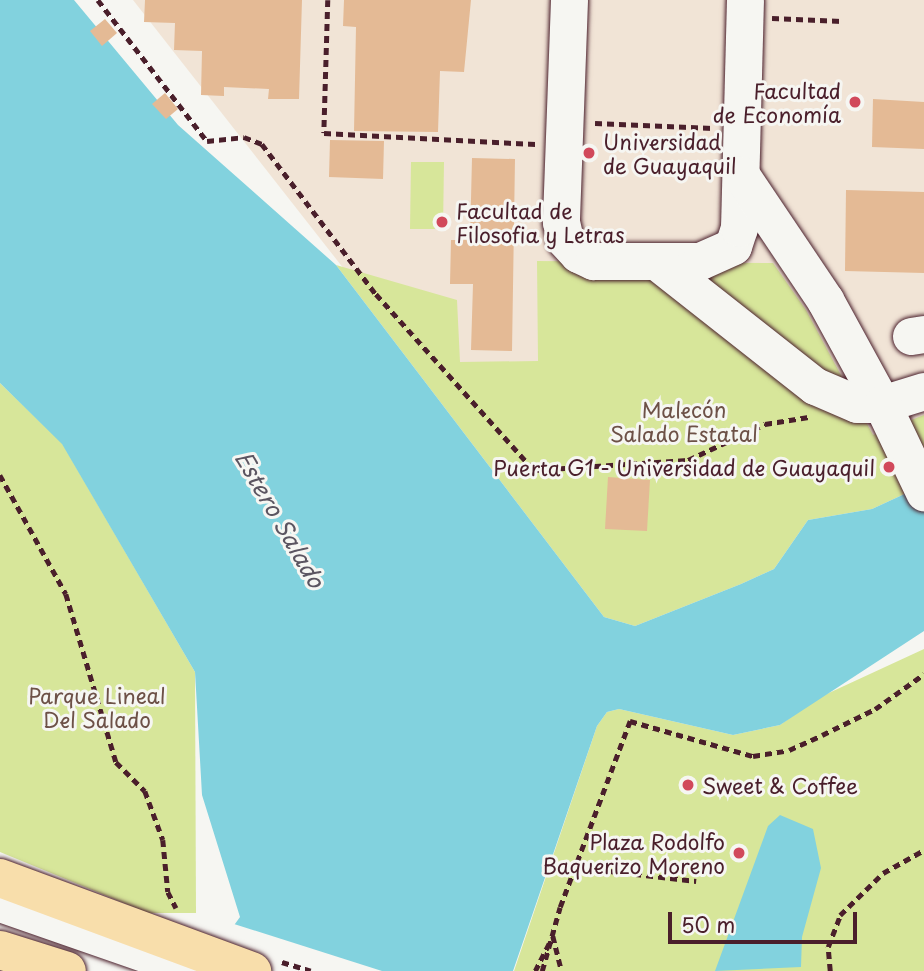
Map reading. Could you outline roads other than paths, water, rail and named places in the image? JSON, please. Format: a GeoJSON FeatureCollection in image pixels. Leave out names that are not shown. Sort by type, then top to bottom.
{"type":"FeatureCollection","features":[{"type":"Feature","properties":{"kind":"main road"},"geometry":{"type":"LineString","coordinates":[[0,878],[127,956],[252,971]]}},
{"type":"Feature","properties":{"kind":"main road"},"geometry":{"type":"LineString","coordinates":[[15,953],[67,971]]}},
{"type":"Feature","properties":{"kind":"lane"},"geometry":{"type":"LineString","coordinates":[[569,0],[561,222],[565,240],[578,254],[593,261],[700,261],[733,246],[756,9]]}},
{"type":"Feature","properties":{"kind":"lane"},"geometry":{"type":"LineString","coordinates":[[741,175],[825,300],[882,404],[924,492]]}},
{"type":"Feature","properties":{"kind":"lane"},"geometry":{"type":"LineString","coordinates":[[656,261],[815,386],[858,404],[882,404],[924,391]]}},
{"type":"Feature","properties":{"kind":"lane"},"geometry":{"type":"LineString","coordinates":[[0,903],[127,956],[195,971]]}},
{"type":"Feature","properties":{"kind":"lane"},"geometry":{"type":"LineString","coordinates":[[15,953],[127,956]]}},
{"type":"Feature","properties":{"kind":"water","name":"Estero Salado"},"geometry":{"type":"Polygon","coordinates":[[[0,0],[74,0],[178,125],[336,265],[604,617],[635,626],[741,584],[774,569],[808,520],[872,509],[924,485],[924,631],[780,725],[733,735],[619,709],[607,712],[597,726],[513,971],[201,971],[240,917],[202,795],[195,672],[62,444],[0,383],[0,0]]]}},
{"type":"Feature","properties":{"kind":"water"},"geometry":{"type":"Polygon","coordinates":[[[780,815],[813,829],[821,868],[802,937],[801,967],[715,971],[768,826],[780,815]]]}},
{"type":"Feature","properties":{"kind":"place","name":"Facultad de Economía"},"geometry":{"type":"Point","coordinates":[855,102]}},
{"type":"Feature","properties":{"kind":"place","name":"Universidad de Guayaquil"},"geometry":{"type":"Point","coordinates":[589,153]}},
{"type":"Feature","properties":{"kind":"place","name":"Facultad de Filosofia y Letras"},"geometry":{"type":"Point","coordinates":[442,222]}},
{"type":"Feature","properties":{"kind":"place","name":"Puerta G1 - Universidad de Guayaquil"},"geometry":{"type":"Point","coordinates":[889,467]}},
{"type":"Feature","properties":{"kind":"place","name":"Sweet & Coffee"},"geometry":{"type":"Point","coordinates":[688,785]}},
{"type":"Feature","properties":{"kind":"place","name":"Plaza Rodolfo Baquerizo Moreno"},"geometry":{"type":"Point","coordinates":[739,853]}},
{"type":"Feature","properties":{"kind":"park label","name":"Malecón Salado Estatal"},"geometry":{"type":"Point","coordinates":[684,421]}},
{"type":"Feature","properties":{"kind":"park label","name":"Parque Lineal Del Salado"},"geometry":{"type":"Point","coordinates":[97,707]}}]}
